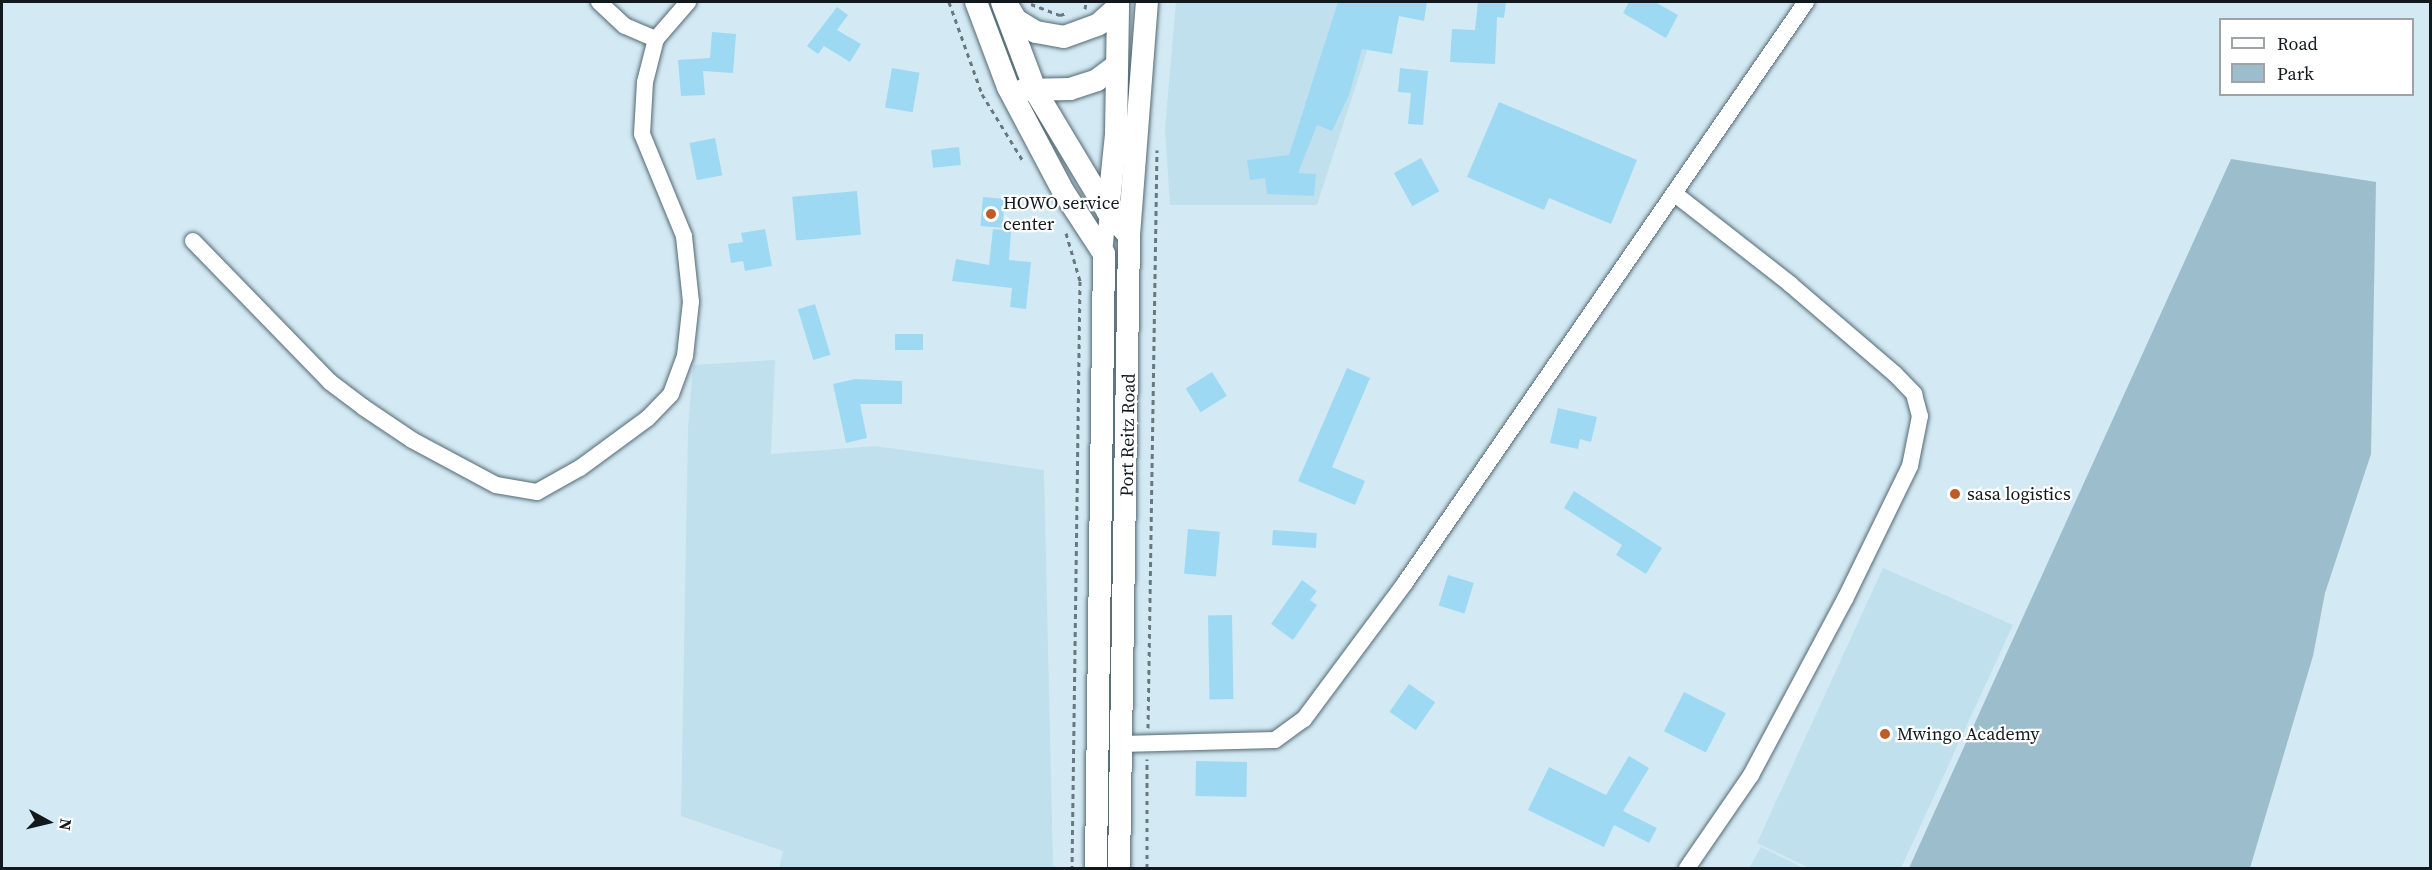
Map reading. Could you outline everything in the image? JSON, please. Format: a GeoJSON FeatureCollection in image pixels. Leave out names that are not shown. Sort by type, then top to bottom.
{"type":"FeatureCollection","features":[{"type":"Feature","properties":{"kind":"main road"},"geometry":{"type":"LineString","coordinates":[[976,2],[1008,87],[1063,191],[1104,254],[1096,868]]}},
{"type":"Feature","properties":{"kind":"main road"},"geometry":{"type":"LineString","coordinates":[[1004,2],[1016,20],[1036,32],[1064,37],[1099,24],[1118,4]]}},
{"type":"Feature","properties":{"kind":"main road"},"geometry":{"type":"LineString","coordinates":[[1004,2],[1036,92],[1108,212],[1129,235]]}},
{"type":"Feature","properties":{"kind":"main road","name":"Port Reitz Road"},"geometry":{"type":"LineString","coordinates":[[1119,868],[1131,287],[1129,235],[1147,2]]}},
{"type":"Feature","properties":{"kind":"main road"},"geometry":{"type":"LineString","coordinates":[[1108,212],[1116,135],[1118,4]]}},
{"type":"Feature","properties":{"kind":"main road"},"geometry":{"type":"LineString","coordinates":[[1008,87],[1036,92],[1088,83],[1117,65]]}},
{"type":"Feature","properties":{"kind":"street"},"geometry":{"type":"LineString","coordinates":[[598,2],[625,26],[656,39]]}},
{"type":"Feature","properties":{"kind":"street"},"geometry":{"type":"LineString","coordinates":[[193,241],[330,382],[363,407],[411,440],[496,484],[537,492],[580,468],[648,418],[671,394],[680,374],[690,329],[690,273],[684,236],[648,155],[640,113],[656,39],[688,2]]}},
{"type":"Feature","properties":{"kind":"street"},"geometry":{"type":"LineString","coordinates":[[1121,744],[1275,740],[1304,719],[1405,583],[1806,2]]}},
{"type":"Feature","properties":{"kind":"street"},"geometry":{"type":"LineString","coordinates":[[1675,194],[1826,314],[1895,374],[1914,394],[1920,416],[1910,466],[1845,599],[1751,775],[1687,868]]}},
{"type":"Feature","properties":{"kind":"street"},"geometry":{"type":"LineString","coordinates":[[1104,254],[1108,212]]}},
{"type":"Feature","properties":{"kind":"path"},"geometry":{"type":"LineString","coordinates":[[949,2],[982,94],[1023,162]]}},
{"type":"Feature","properties":{"kind":"path"},"geometry":{"type":"LineString","coordinates":[[1023,2],[1060,15],[1086,9],[1086,2]]}},
{"type":"Feature","properties":{"kind":"path"},"geometry":{"type":"LineString","coordinates":[[1147,868],[1147,742],[1158,140]]}},
{"type":"Feature","properties":{"kind":"path"},"geometry":{"type":"LineString","coordinates":[[1065,230],[1080,281],[1072,868]]}},
{"type":"Feature","properties":{"kind":"shaded area"},"geometry":{"type":"Polygon","coordinates":[[[1176,2],[1383,2],[1317,205],[1170,205],[1165,129],[1176,2]]]}},
{"type":"Feature","properties":{"kind":"shaded area"},"geometry":{"type":"Polygon","coordinates":[[[775,360],[771,454],[876,446],[1044,470],[1053,866],[1060,868],[779,868],[783,851],[681,816],[688,428],[693,365],[775,360]]]}},
{"type":"Feature","properties":{"kind":"shaded area","name":"Mwingo Academy"},"geometry":{"type":"Polygon","coordinates":[[[1883,568],[2013,625],[1901,868],[1809,868],[1757,843],[1883,568]]]}},
{"type":"Feature","properties":{"kind":"shaded area"},"geometry":{"type":"Polygon","coordinates":[[[1761,847],[1804,868],[1749,868],[1761,847]]]}},
{"type":"Feature","properties":{"kind":"green space"},"geometry":{"type":"Polygon","coordinates":[[[2231,159],[2376,182],[2371,454],[2325,593],[2313,656],[2250,868],[1909,868],[2231,159]]]}},
{"type":"Feature","properties":{"kind":"building"},"geometry":{"type":"Polygon","coordinates":[[[1338,2],[1427,2],[1424,21],[1399,16],[1392,54],[1362,49],[1349,95],[1332,131],[1317,125],[1298,173],[1316,174],[1314,196],[1267,194],[1265,178],[1250,180],[1247,160],[1289,155],[1338,2]]]}},
{"type":"Feature","properties":{"kind":"building"},"geometry":{"type":"Polygon","coordinates":[[[1478,2],[1506,2],[1504,18],[1497,17],[1495,64],[1450,62],[1452,29],[1475,30],[1478,2]]]}},
{"type":"Feature","properties":{"kind":"building"},"geometry":{"type":"Polygon","coordinates":[[[1629,2],[1655,2],[1678,15],[1666,38],[1623,13],[1629,2]]]}},
{"type":"Feature","properties":{"kind":"building"},"geometry":{"type":"Polygon","coordinates":[[[837,7],[848,15],[837,30],[861,44],[850,62],[824,46],[818,54],[807,46],[837,7]]]}},
{"type":"Feature","properties":{"kind":"building"},"geometry":{"type":"Polygon","coordinates":[[[712,32],[736,34],[733,73],[703,71],[705,95],[681,96],[678,60],[710,58],[712,32]]]}},
{"type":"Feature","properties":{"kind":"building"},"geometry":{"type":"Polygon","coordinates":[[[892,68],[920,73],[913,112],[885,107],[892,68]]]}},
{"type":"Feature","properties":{"kind":"building"},"geometry":{"type":"Polygon","coordinates":[[[1400,68],[1428,71],[1423,125],[1408,124],[1411,93],[1398,92],[1400,68]]]}},
{"type":"Feature","properties":{"kind":"building"},"geometry":{"type":"Polygon","coordinates":[[[1499,102],[1637,160],[1611,224],[1549,198],[1544,210],[1467,177],[1499,102]]]}},
{"type":"Feature","properties":{"kind":"building"},"geometry":{"type":"Polygon","coordinates":[[[715,138],[722,175],[697,180],[689,143],[715,138]]]}},
{"type":"Feature","properties":{"kind":"building"},"geometry":{"type":"Polygon","coordinates":[[[959,147],[961,165],[933,168],[931,150],[959,147]]]}},
{"type":"Feature","properties":{"kind":"building"},"geometry":{"type":"Polygon","coordinates":[[[1421,158],[1439,191],[1412,206],[1394,173],[1421,158]]]}},
{"type":"Feature","properties":{"kind":"building"},"geometry":{"type":"Polygon","coordinates":[[[857,191],[861,235],[796,240],[792,197],[857,191]]]}},
{"type":"Feature","properties":{"kind":"building"},"geometry":{"type":"Polygon","coordinates":[[[983,197],[1005,199],[1002,228],[980,226],[983,197]]]}},
{"type":"Feature","properties":{"kind":"building"},"geometry":{"type":"Polygon","coordinates":[[[765,229],[772,266],[745,271],[743,261],[731,263],[728,244],[743,242],[741,233],[765,229]]]}},
{"type":"Feature","properties":{"kind":"building"},"geometry":{"type":"Polygon","coordinates":[[[993,229],[1011,231],[1009,260],[1031,262],[1026,309],[1010,307],[1012,288],[952,281],[956,259],[989,265],[993,229]]]}},
{"type":"Feature","properties":{"kind":"building"},"geometry":{"type":"Polygon","coordinates":[[[815,304],[830,355],[813,360],[798,309],[815,304]]]}},
{"type":"Feature","properties":{"kind":"building"},"geometry":{"type":"Polygon","coordinates":[[[895,334],[923,334],[923,350],[895,350],[895,334]]]}},
{"type":"Feature","properties":{"kind":"building"},"geometry":{"type":"Polygon","coordinates":[[[1347,368],[1370,378],[1332,467],[1365,481],[1355,505],[1298,481],[1347,368]]]}},
{"type":"Feature","properties":{"kind":"building"},"geometry":{"type":"Polygon","coordinates":[[[1212,372],[1227,396],[1201,412],[1186,388],[1212,372]]]}},
{"type":"Feature","properties":{"kind":"building"},"geometry":{"type":"Polygon","coordinates":[[[855,379],[902,381],[902,404],[860,404],[867,438],[846,443],[833,384],[855,379]]]}},
{"type":"Feature","properties":{"kind":"building"},"geometry":{"type":"Polygon","coordinates":[[[1558,408],[1597,417],[1591,442],[1580,439],[1578,449],[1550,443],[1558,408]]]}},
{"type":"Feature","properties":{"kind":"building"},"geometry":{"type":"Polygon","coordinates":[[[1574,491],[1662,548],[1646,574],[1616,555],[1622,545],[1564,508],[1574,491]]]}},
{"type":"Feature","properties":{"kind":"building"},"geometry":{"type":"Polygon","coordinates":[[[1188,529],[1220,532],[1216,577],[1184,574],[1188,529]]]}},
{"type":"Feature","properties":{"kind":"building"},"geometry":{"type":"Polygon","coordinates":[[[1273,530],[1317,533],[1316,548],[1272,545],[1273,530]]]}},
{"type":"Feature","properties":{"kind":"building"},"geometry":{"type":"Polygon","coordinates":[[[1448,575],[1474,583],[1464,613],[1439,606],[1448,575]]]}},
{"type":"Feature","properties":{"kind":"building"},"geometry":{"type":"Polygon","coordinates":[[[1302,580],[1317,591],[1310,600],[1317,605],[1293,640],[1271,624],[1302,580]]]}},
{"type":"Feature","properties":{"kind":"building"},"geometry":{"type":"Polygon","coordinates":[[[1208,615],[1232,615],[1233,699],[1209,699],[1208,615]]]}},
{"type":"Feature","properties":{"kind":"building"},"geometry":{"type":"Polygon","coordinates":[[[1409,684],[1435,702],[1416,730],[1389,712],[1409,684]]]}},
{"type":"Feature","properties":{"kind":"building"},"geometry":{"type":"Polygon","coordinates":[[[1684,692],[1726,713],[1706,753],[1664,731],[1684,692]]]}},
{"type":"Feature","properties":{"kind":"building"},"geometry":{"type":"Polygon","coordinates":[[[1629,756],[1649,768],[1623,811],[1657,828],[1649,843],[1614,825],[1604,847],[1528,810],[1549,767],[1606,795],[1629,756]]]}},
{"type":"Feature","properties":{"kind":"building"},"geometry":{"type":"Polygon","coordinates":[[[1196,761],[1247,762],[1246,797],[1195,796],[1196,761]]]}},
{"type":"Feature","properties":{"kind":"place","name":"HOWO service center"},"geometry":{"type":"Point","coordinates":[991,214]}},
{"type":"Feature","properties":{"kind":"place","name":"sasa logistics"},"geometry":{"type":"Point","coordinates":[1955,494]}},
{"type":"Feature","properties":{"kind":"place","name":"Mwingo Academy"},"geometry":{"type":"Point","coordinates":[1885,734]}}]}
